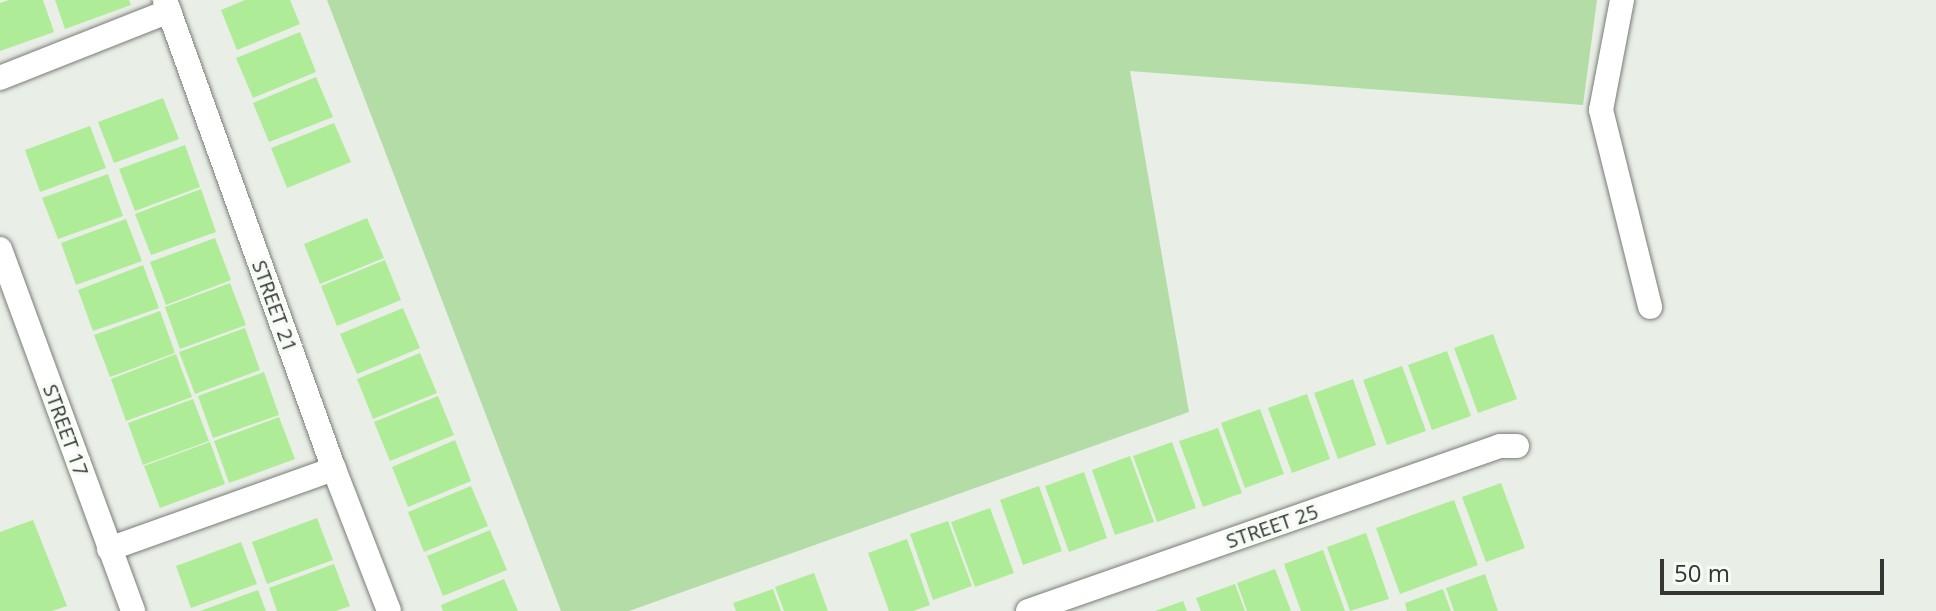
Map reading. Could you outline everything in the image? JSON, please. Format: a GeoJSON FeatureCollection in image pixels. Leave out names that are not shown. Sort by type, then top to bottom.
{"type":"FeatureCollection","features":[{"type":"Feature","properties":{"kind":"street"},"geometry":{"type":"LineString","coordinates":[[1622,0],[1601,110],[1650,307]]}},
{"type":"Feature","properties":{"kind":"street"},"geometry":{"type":"LineString","coordinates":[[0,78],[167,6]]}},
{"type":"Feature","properties":{"kind":"street","name":"STREET 21"},"geometry":{"type":"LineString","coordinates":[[167,6],[334,469],[389,611]]}},
{"type":"Feature","properties":{"kind":"street","name":"STREET 17"},"geometry":{"type":"LineString","coordinates":[[0,249],[129,610]]}},
{"type":"Feature","properties":{"kind":"street","name":"STREET 25"},"geometry":{"type":"LineString","coordinates":[[1028,611],[1500,446],[1517,446]]}},
{"type":"Feature","properties":{"kind":"street"},"geometry":{"type":"LineString","coordinates":[[109,549],[334,469]]}},
{"type":"Feature","properties":{"kind":"green space"},"geometry":{"type":"Polygon","coordinates":[[[327,0],[1597,0],[1583,105],[1130,71],[1189,412],[629,611],[561,611],[327,0]]]}},
{"type":"Feature","properties":{"kind":"building"},"geometry":{"type":"Polygon","coordinates":[[[43,0],[54,32],[0,51],[0,3],[43,0]]]}},
{"type":"Feature","properties":{"kind":"building"},"geometry":{"type":"Polygon","coordinates":[[[55,0],[129,0],[131,5],[65,29],[55,0]]]}},
{"type":"Feature","properties":{"kind":"building"},"geometry":{"type":"Polygon","coordinates":[[[245,0],[290,0],[300,24],[237,50],[221,10],[245,0]]]}},
{"type":"Feature","properties":{"kind":"building"},"geometry":{"type":"Polygon","coordinates":[[[300,32],[316,72],[253,98],[236,58],[300,32]]]}},
{"type":"Feature","properties":{"kind":"building"},"geometry":{"type":"Polygon","coordinates":[[[316,77],[333,117],[269,142],[253,103],[316,77]]]}},
{"type":"Feature","properties":{"kind":"building"},"geometry":{"type":"Polygon","coordinates":[[[163,98],[179,139],[114,163],[98,122],[163,98]]]}},
{"type":"Feature","properties":{"kind":"building"},"geometry":{"type":"Polygon","coordinates":[[[334,123],[351,162],[287,188],[271,148],[334,123]]]}},
{"type":"Feature","properties":{"kind":"building"},"geometry":{"type":"Polygon","coordinates":[[[90,126],[106,168],[40,192],[25,150],[90,126]]]}},
{"type":"Feature","properties":{"kind":"building"},"geometry":{"type":"Polygon","coordinates":[[[185,145],[200,187],[135,211],[119,169],[185,145]]]}},
{"type":"Feature","properties":{"kind":"building"},"geometry":{"type":"Polygon","coordinates":[[[108,174],[123,216],[58,239],[42,198],[108,174]]]}},
{"type":"Feature","properties":{"kind":"building"},"geometry":{"type":"Polygon","coordinates":[[[201,189],[216,232],[151,255],[135,214],[201,189]]]}},
{"type":"Feature","properties":{"kind":"building"},"geometry":{"type":"Polygon","coordinates":[[[367,218],[384,258],[320,284],[304,244],[367,218]]]}},
{"type":"Feature","properties":{"kind":"building"},"geometry":{"type":"Polygon","coordinates":[[[126,219],[142,261],[76,285],[61,243],[126,219]]]}},
{"type":"Feature","properties":{"kind":"building"},"geometry":{"type":"Polygon","coordinates":[[[215,238],[231,280],[166,305],[150,262],[215,238]]]}},
{"type":"Feature","properties":{"kind":"building"},"geometry":{"type":"Polygon","coordinates":[[[385,260],[401,300],[337,326],[321,286],[385,260]]]}},
{"type":"Feature","properties":{"kind":"building"},"geometry":{"type":"Polygon","coordinates":[[[143,265],[159,308],[93,331],[78,290],[143,265]]]}},
{"type":"Feature","properties":{"kind":"building"},"geometry":{"type":"Polygon","coordinates":[[[230,283],[246,325],[180,349],[165,307],[230,283]]]}},
{"type":"Feature","properties":{"kind":"building"},"geometry":{"type":"Polygon","coordinates":[[[403,308],[420,348],[357,374],[340,334],[403,308]]]}},
{"type":"Feature","properties":{"kind":"building"},"geometry":{"type":"Polygon","coordinates":[[[160,311],[175,353],[110,377],[94,335],[160,311]]]}},
{"type":"Feature","properties":{"kind":"building"},"geometry":{"type":"Polygon","coordinates":[[[245,328],[260,370],[195,394],[179,352],[245,328]]]}},
{"type":"Feature","properties":{"kind":"building"},"geometry":{"type":"Polygon","coordinates":[[[1493,334],[1517,399],[1478,413],[1454,348],[1493,334]]]}},
{"type":"Feature","properties":{"kind":"building"},"geometry":{"type":"Polygon","coordinates":[[[1447,351],[1471,416],[1432,430],[1408,365],[1447,351]]]}},
{"type":"Feature","properties":{"kind":"building"},"geometry":{"type":"Polygon","coordinates":[[[420,353],[437,393],[373,419],[357,379],[420,353]]]}},
{"type":"Feature","properties":{"kind":"building"},"geometry":{"type":"Polygon","coordinates":[[[176,354],[192,397],[126,421],[111,379],[176,354]]]}},
{"type":"Feature","properties":{"kind":"building"},"geometry":{"type":"Polygon","coordinates":[[[1402,366],[1426,431],[1387,445],[1363,380],[1402,366]]]}},
{"type":"Feature","properties":{"kind":"building"},"geometry":{"type":"Polygon","coordinates":[[[264,372],[279,415],[213,438],[198,396],[264,372]]]}},
{"type":"Feature","properties":{"kind":"building"},"geometry":{"type":"Polygon","coordinates":[[[1353,379],[1376,445],[1338,459],[1314,393],[1353,379]]]}},
{"type":"Feature","properties":{"kind":"building"},"geometry":{"type":"Polygon","coordinates":[[[1307,394],[1330,459],[1292,473],[1268,408],[1307,394]]]}},
{"type":"Feature","properties":{"kind":"building"},"geometry":{"type":"Polygon","coordinates":[[[438,396],[454,435],[390,461],[374,422],[438,396]]]}},
{"type":"Feature","properties":{"kind":"building"},"geometry":{"type":"Polygon","coordinates":[[[193,399],[209,441],[143,465],[128,423],[193,399]]]}},
{"type":"Feature","properties":{"kind":"building"},"geometry":{"type":"Polygon","coordinates":[[[1260,409],[1284,474],[1245,488],[1221,423],[1260,409]]]}},
{"type":"Feature","properties":{"kind":"building"},"geometry":{"type":"Polygon","coordinates":[[[279,417],[295,459],[229,483],[214,441],[279,417]]]}},
{"type":"Feature","properties":{"kind":"building"},"geometry":{"type":"Polygon","coordinates":[[[1218,428],[1242,493],[1203,507],[1179,441],[1218,428]]]}},
{"type":"Feature","properties":{"kind":"building"},"geometry":{"type":"Polygon","coordinates":[[[455,440],[471,481],[408,507],[392,467],[455,440]]]}},
{"type":"Feature","properties":{"kind":"building"},"geometry":{"type":"Polygon","coordinates":[[[210,442],[225,484],[160,508],[144,466],[210,442]]]}},
{"type":"Feature","properties":{"kind":"building"},"geometry":{"type":"Polygon","coordinates":[[[1172,442],[1196,508],[1157,522],[1133,456],[1172,442]]]}},
{"type":"Feature","properties":{"kind":"building"},"geometry":{"type":"Polygon","coordinates":[[[1130,456],[1154,522],[1115,535],[1092,470],[1130,456]]]}},
{"type":"Feature","properties":{"kind":"building"},"geometry":{"type":"Polygon","coordinates":[[[1084,472],[1107,538],[1069,552],[1045,486],[1084,472]]]}},
{"type":"Feature","properties":{"kind":"building"},"geometry":{"type":"Polygon","coordinates":[[[1501,483],[1525,548],[1486,562],[1462,497],[1501,483]]]}},
{"type":"Feature","properties":{"kind":"building"},"geometry":{"type":"Polygon","coordinates":[[[471,486],[488,526],[424,552],[408,512],[471,486]]]}},
{"type":"Feature","properties":{"kind":"building"},"geometry":{"type":"Polygon","coordinates":[[[1039,486],[1062,551],[1023,565],[1000,500],[1039,486]]]}},
{"type":"Feature","properties":{"kind":"building"},"geometry":{"type":"Polygon","coordinates":[[[1454,500],[1478,565],[1400,594],[1376,528],[1454,500]]]}},
{"type":"Feature","properties":{"kind":"building"},"geometry":{"type":"Polygon","coordinates":[[[990,508],[1014,573],[975,587],[951,522],[990,508]]]}},
{"type":"Feature","properties":{"kind":"building"},"geometry":{"type":"Polygon","coordinates":[[[317,518],[333,560],[267,584],[252,542],[317,518]]]}},
{"type":"Feature","properties":{"kind":"building"},"geometry":{"type":"Polygon","coordinates":[[[33,520],[67,606],[52,611],[0,611],[0,532],[33,520]]]}},
{"type":"Feature","properties":{"kind":"building"},"geometry":{"type":"Polygon","coordinates":[[[948,521],[972,586],[933,600],[910,534],[948,521]]]}},
{"type":"Feature","properties":{"kind":"building"},"geometry":{"type":"Polygon","coordinates":[[[490,530],[507,570],[443,596],[427,556],[490,530]]]}},
{"type":"Feature","properties":{"kind":"building"},"geometry":{"type":"Polygon","coordinates":[[[1366,533],[1389,599],[1350,611],[1327,547],[1366,533]]]}},
{"type":"Feature","properties":{"kind":"building"},"geometry":{"type":"Polygon","coordinates":[[[907,539],[930,605],[913,611],[889,611],[868,553],[907,539]]]}},
{"type":"Feature","properties":{"kind":"building"},"geometry":{"type":"Polygon","coordinates":[[[241,542],[257,584],[191,608],[176,566],[241,542]]]}},
{"type":"Feature","properties":{"kind":"building"},"geometry":{"type":"Polygon","coordinates":[[[1323,550],[1345,611],[1301,611],[1284,564],[1323,550]]]}},
{"type":"Feature","properties":{"kind":"building"},"geometry":{"type":"Polygon","coordinates":[[[334,564],[350,606],[336,611],[277,611],[269,588],[334,564]]]}},
{"type":"Feature","properties":{"kind":"building"},"geometry":{"type":"Polygon","coordinates":[[[1275,569],[1291,611],[1247,611],[1237,583],[1275,569]]]}},
{"type":"Feature","properties":{"kind":"building"},"geometry":{"type":"Polygon","coordinates":[[[814,573],[828,611],[784,611],[775,587],[814,573]]]}},
{"type":"Feature","properties":{"kind":"building"},"geometry":{"type":"Polygon","coordinates":[[[1485,574],[1498,611],[1454,611],[1446,588],[1485,574]]]}},
{"type":"Feature","properties":{"kind":"building"},"geometry":{"type":"Polygon","coordinates":[[[504,579],[518,611],[443,611],[441,605],[504,579]]]}},
{"type":"Feature","properties":{"kind":"building"},"geometry":{"type":"Polygon","coordinates":[[[1235,584],[1245,611],[1201,611],[1196,598],[1235,584]]]}},
{"type":"Feature","properties":{"kind":"building"},"geometry":{"type":"Polygon","coordinates":[[[773,589],[781,611],[736,611],[733,603],[773,589]]]}},
{"type":"Feature","properties":{"kind":"building"},"geometry":{"type":"Polygon","coordinates":[[[1443,589],[1451,611],[1407,611],[1405,603],[1443,589]]]}},
{"type":"Feature","properties":{"kind":"building"},"geometry":{"type":"Polygon","coordinates":[[[258,590],[266,611],[200,611],[258,590]]]}},
{"type":"Feature","properties":{"kind":"building"},"geometry":{"type":"Polygon","coordinates":[[[1183,601],[1187,611],[1155,611],[1183,601]]]}}]}
